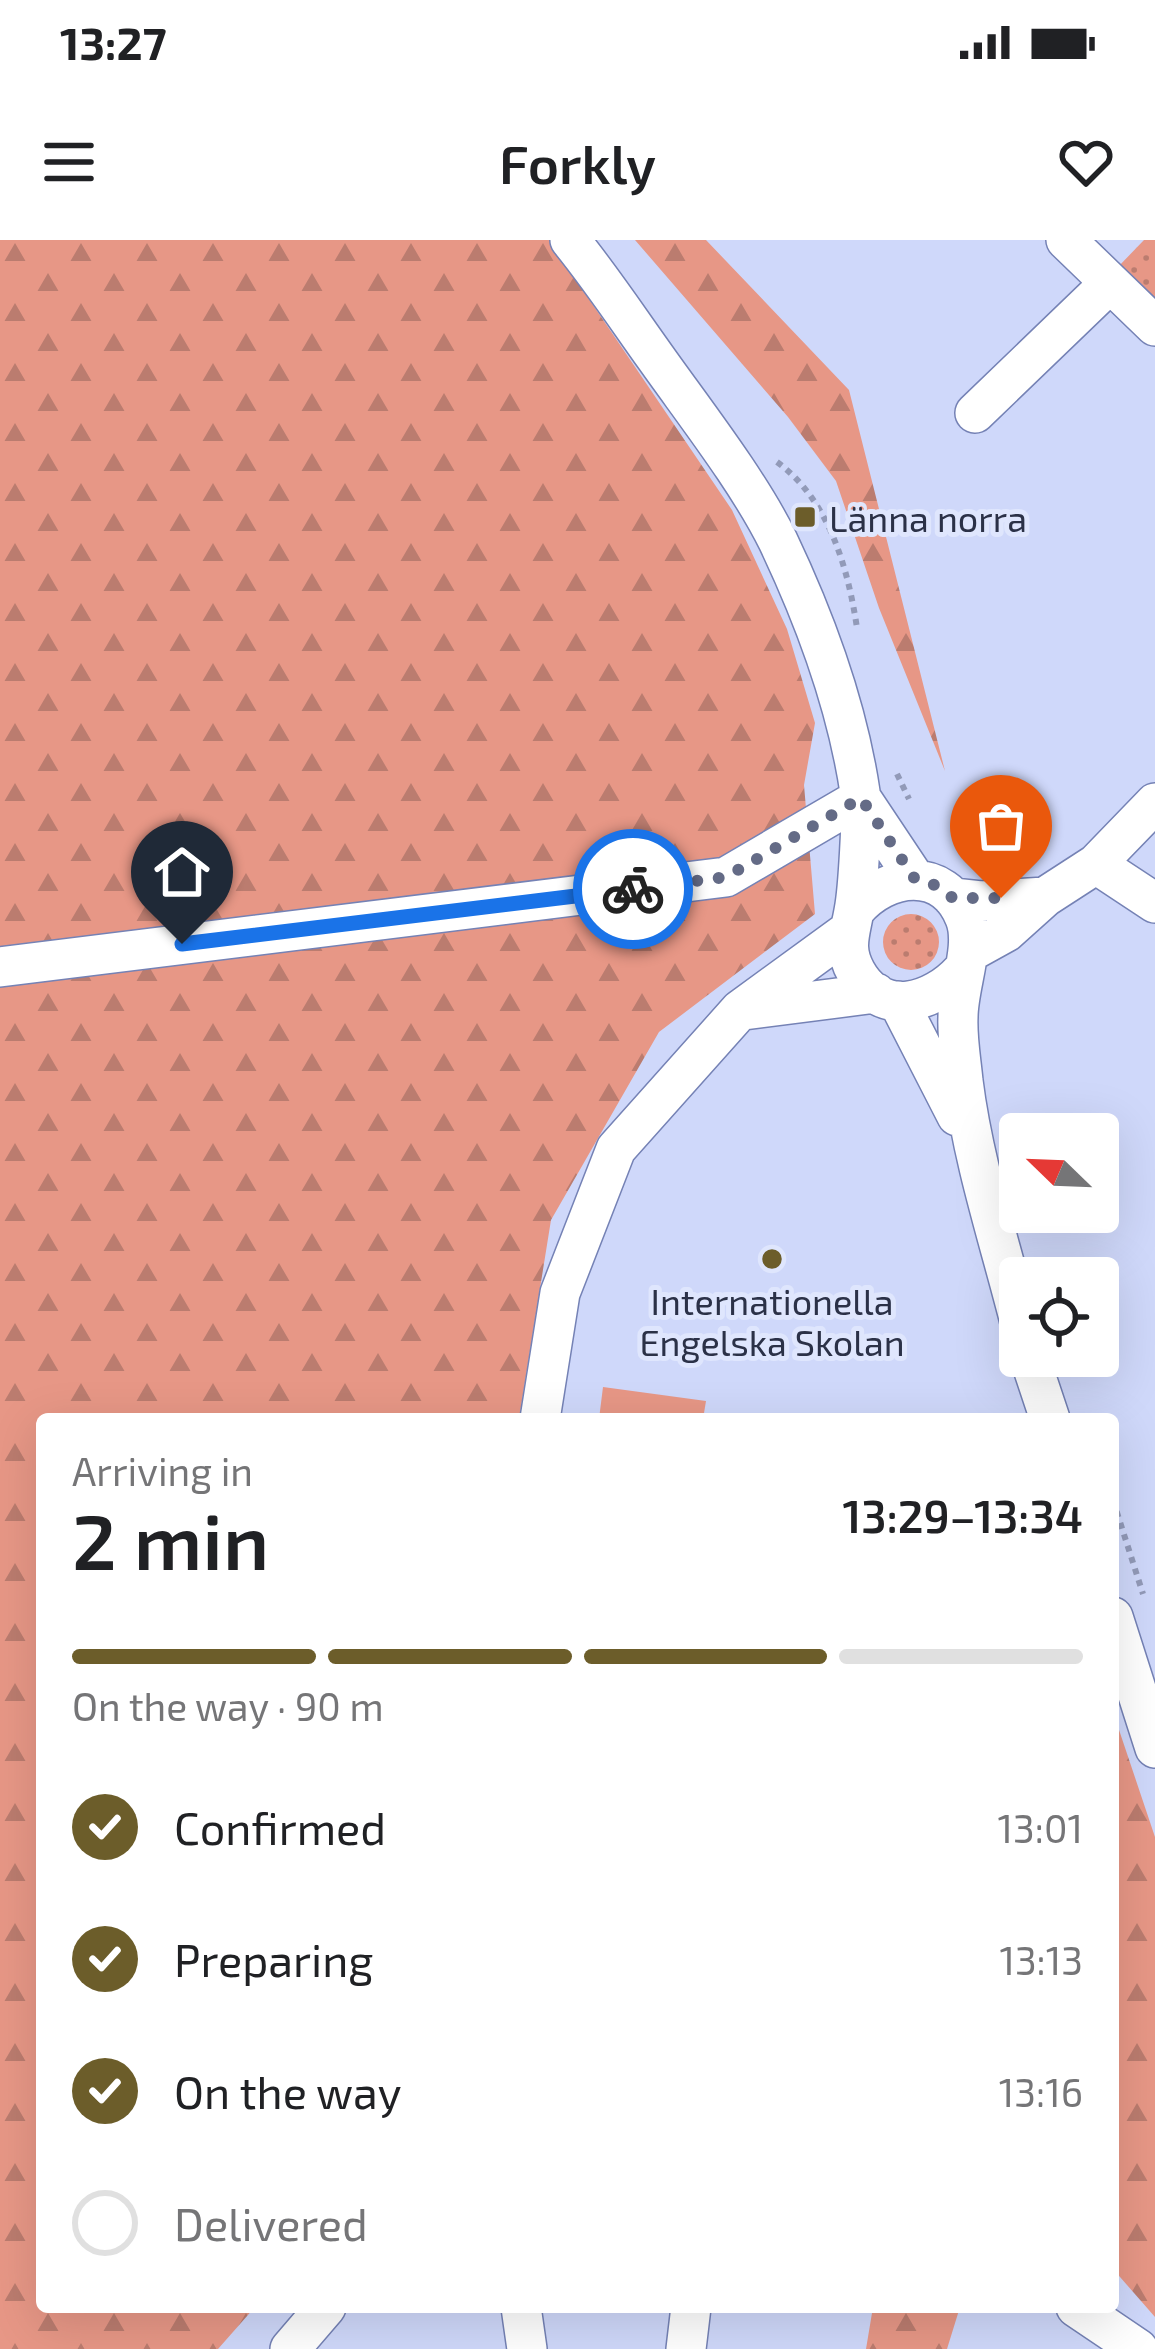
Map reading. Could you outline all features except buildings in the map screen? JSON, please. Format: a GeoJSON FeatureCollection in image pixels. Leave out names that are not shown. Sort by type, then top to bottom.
{"type":"FeatureCollection","features":[{"type":"Feature","properties":{"kind":"street"},"geometry":{"type":"LineString","coordinates":[[570,240],[698,416],[776,538],[838,686],[861,798],[848,956],[858,977],[887,997],[939,1076],[980,1165]]}},
{"type":"Feature","properties":{"kind":"street"},"geometry":{"type":"LineString","coordinates":[[1066,240],[1155,326]]}},
{"type":"Feature","properties":{"kind":"street"},"geometry":{"type":"LineString","coordinates":[[975,413],[1110,283]]}},
{"type":"Feature","properties":{"kind":"street"},"geometry":{"type":"LineString","coordinates":[[861,798],[915,879]]}},
{"type":"Feature","properties":{"kind":"street"},"geometry":{"type":"LineString","coordinates":[[0,967],[726,877],[861,798]]}},
{"type":"Feature","properties":{"kind":"street"},"geometry":{"type":"LineString","coordinates":[[740,1010],[887,997],[922,1000],[945,990],[965,962],[1045,897],[1096,864],[1155,803]]}},
{"type":"Feature","properties":{"kind":"street"},"geometry":{"type":"LineString","coordinates":[[1096,864],[1155,902]]}},
{"type":"Feature","properties":{"kind":"street"},"geometry":{"type":"LineString","coordinates":[[542,1413],[560,1293],[616,1149],[740,1010],[851,921],[870,892],[891,881],[915,879],[935,885],[953,898],[965,916],[957,1018],[963,1085],[1003,1257]]}},
{"type":"Feature","properties":{"kind":"street"},"geometry":{"type":"LineString","coordinates":[[953,898],[1045,897]]}},
{"type":"Feature","properties":{"kind":"street"},"geometry":{"type":"LineString","coordinates":[[1037,1377],[1048,1413]]}},
{"type":"Feature","properties":{"kind":"street"},"geometry":{"type":"LineString","coordinates":[[1131,1613],[1155,1748]]}},
{"type":"Feature","properties":{"kind":"street"},"geometry":{"type":"LineString","coordinates":[[290,2349],[321,2313]]}},
{"type":"Feature","properties":{"kind":"street"},"geometry":{"type":"LineString","coordinates":[[522,2313],[526,2349]]}},
{"type":"Feature","properties":{"kind":"street"},"geometry":{"type":"LineString","coordinates":[[686,2349],[690,2313]]}},
{"type":"Feature","properties":{"kind":"street"},"geometry":{"type":"LineString","coordinates":[[1085,2313],[1138,2349]]}},
{"type":"Feature","properties":{"kind":"path"},"geometry":{"type":"LineString","coordinates":[[1119,1538],[1131,1613]]}},
{"type":"Feature","properties":{"kind":"green space"},"geometry":{"type":"Polygon","coordinates":[[[0,240],[549,240],[732,510],[787,629],[815,723],[804,785],[815,914],[659,1032],[551,1220],[520,1413],[36,1413],[36,2313],[250,2313],[218,2349],[0,2349],[0,240]]]}},
{"type":"Feature","properties":{"kind":"green space"},"geometry":{"type":"Polygon","coordinates":[[[635,240],[706,240],[849,390],[945,771],[879,608],[836,481],[788,417],[635,240]]]}},
{"type":"Feature","properties":{"kind":"green space"},"geometry":{"type":"Polygon","coordinates":[[[1144,240],[1155,240],[1155,305],[1117,268],[1144,240]]]}},
{"type":"Feature","properties":{"kind":"green space"},"geometry":{"type":"Polygon","coordinates":[[[911,914],[931,922],[939,942],[931,962],[911,970],[891,962],[883,942],[891,922],[911,914]]]}},
{"type":"Feature","properties":{"kind":"green space"},"geometry":{"type":"Polygon","coordinates":[[[603,1387],[706,1401],[704,1413],[600,1413],[603,1387]]]}},
{"type":"Feature","properties":{"kind":"green space"},"geometry":{"type":"Polygon","coordinates":[[[1119,1730],[1155,1837],[1155,2317],[1119,2276],[1119,1730]]]}},
{"type":"Feature","properties":{"kind":"green space"},"geometry":{"type":"Polygon","coordinates":[[[872,2313],[958,2313],[947,2349],[866,2349],[872,2313]]]}},
{"type":"Feature","properties":{"kind":"way so far"},"geometry":{"type":"LineString","coordinates":[[633,889],[726,877],[861,798],[915,879],[953,898],[1001,898]]}},
{"type":"Feature","properties":{"kind":"place","name":"Länna norra"},"geometry":{"type":"Point","coordinates":[805,517]}},
{"type":"Feature","properties":{"kind":"place","name":"Internationella Engelska Skolan"},"geometry":{"type":"Point","coordinates":[772,1259]}},
{"type":"Feature","properties":{"kind":"route"},"geometry":{"type":"LineString","coordinates":[[182,944],[633,889]]}}]}
